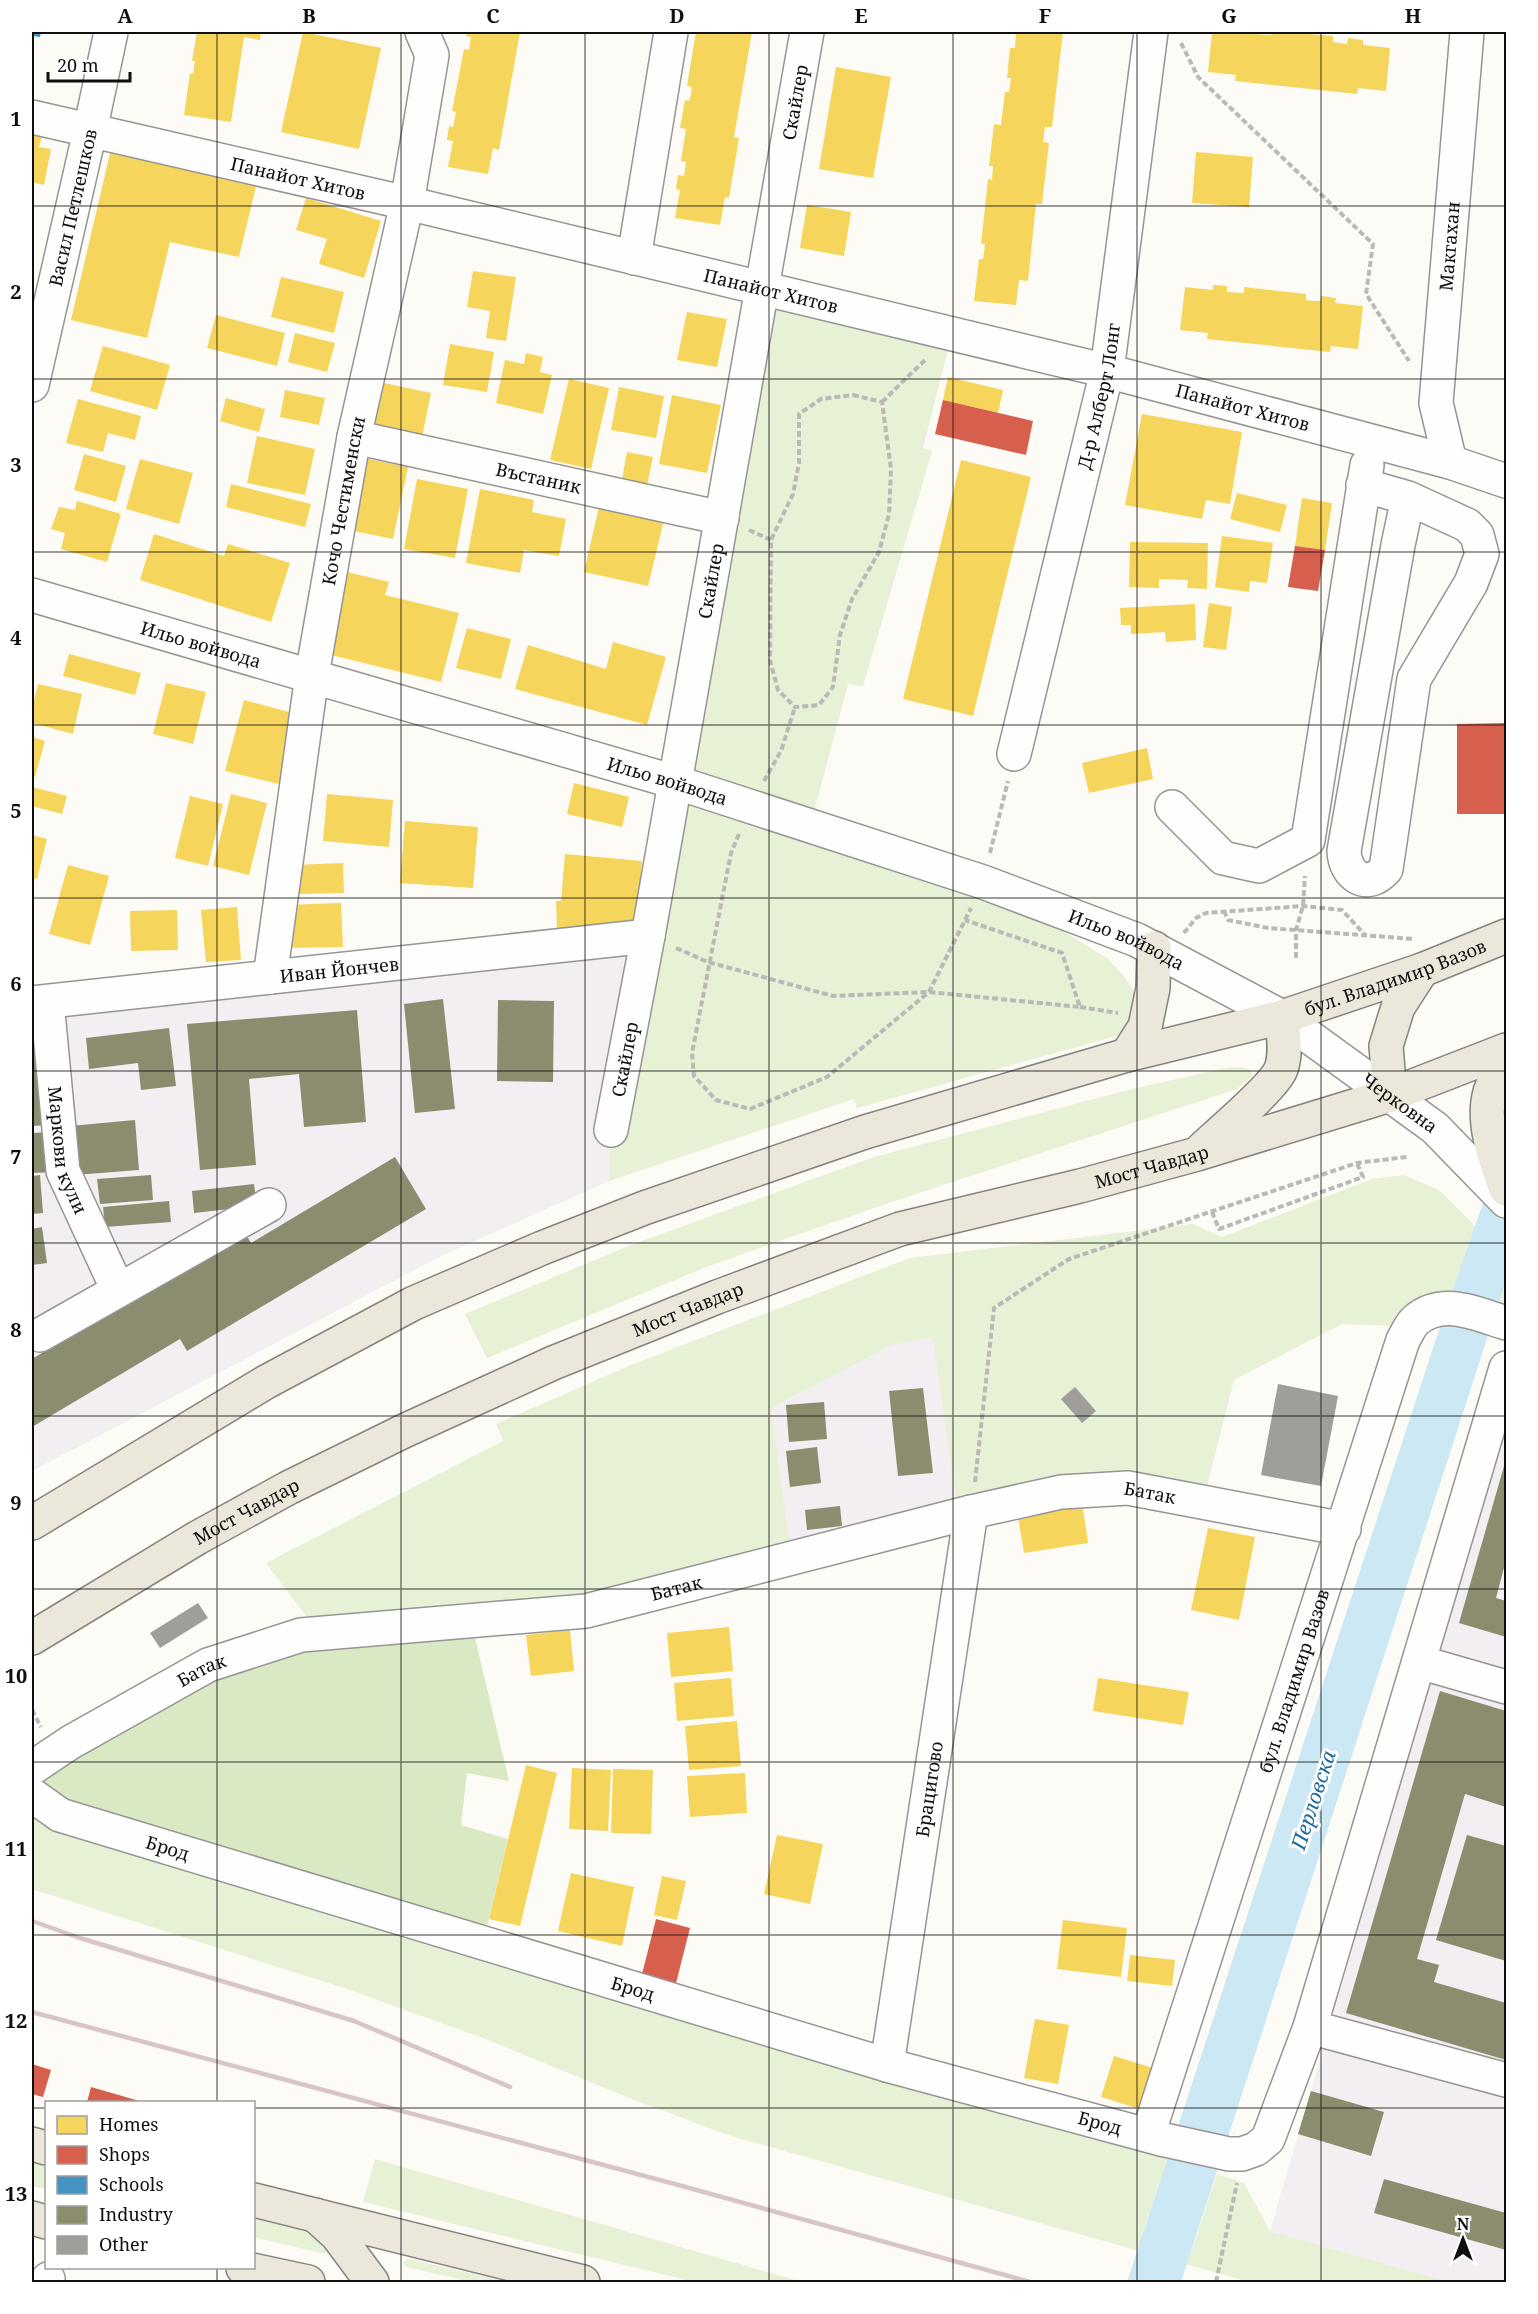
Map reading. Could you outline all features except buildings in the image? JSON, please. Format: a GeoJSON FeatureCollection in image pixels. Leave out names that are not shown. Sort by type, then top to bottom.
{"type":"FeatureCollection","features":[{"type":"Feature","properties":{"kind":"main road","name":"бул. Владимир Вазов"},"geometry":{"type":"LineString","coordinates":[[1282,1017],[1422,955],[1506,936]]}},
{"type":"Feature","properties":{"kind":"main road"},"geometry":{"type":"LineString","coordinates":[[1127,1055],[1145,1027],[1160,951]]}},
{"type":"Feature","properties":{"kind":"main road"},"geometry":{"type":"LineString","coordinates":[[1422,955],[1398,1007],[1386,1046],[1390,1095],[1506,1050]]}},
{"type":"Feature","properties":{"kind":"main road"},"geometry":{"type":"LineString","coordinates":[[32,1524],[266,1382],[414,1303],[542,1248],[644,1208],[865,1132],[1127,1055],[1282,1017],[1285,1052],[1281,1070],[1266,1088],[1197,1154]]}},
{"type":"Feature","properties":{"kind":"main road"},"geometry":{"type":"LineString","coordinates":[[1506,1058],[1489,1095],[1488,1127],[1491,1149],[1506,1189]]}},
{"type":"Feature","properties":{"kind":"main road","name":"Мост Чавдар"},"geometry":{"type":"LineString","coordinates":[[32,1638],[197,1538],[288,1488],[406,1430],[564,1358],[717,1297],[900,1229],[1090,1183],[1197,1154],[1390,1095]]}},
{"type":"Feature","properties":{"kind":"main road"},"geometry":{"type":"LineString","coordinates":[[255,2200],[583,2283]]}},
{"type":"Feature","properties":{"kind":"main road"},"geometry":{"type":"LineString","coordinates":[[315,2215],[337,2235],[372,2283]]}},
{"type":"Feature","properties":{"kind":"main road"},"geometry":{"type":"LineString","coordinates":[[247,2269],[308,2283]]}},
{"type":"Feature","properties":{"kind":"street","name":"Васил Петлешков"},"geometry":{"type":"LineString","coordinates":[[32,386],[111,32]]}},
{"type":"Feature","properties":{"kind":"street","name":"Кочо Честименски"},"geometry":{"type":"LineString","coordinates":[[270,977],[312,675],[354,437],[407,203],[432,55],[422,32]]}},
{"type":"Feature","properties":{"kind":"street"},"geometry":{"type":"LineString","coordinates":[[634,258],[671,32]]}},
{"type":"Feature","properties":{"kind":"street","name":"Скайлер"},"geometry":{"type":"LineString","coordinates":[[611,1130],[648,936],[807,32]]}},
{"type":"Feature","properties":{"kind":"street","name":"Макгахан"},"geometry":{"type":"LineString","coordinates":[[1450,462],[1436,403],[1467,32]]}},
{"type":"Feature","properties":{"kind":"street","name":"Д-р Алберт Лонг"},"geometry":{"type":"LineString","coordinates":[[1014,754],[1107,371],[1165,36]]}},
{"type":"Feature","properties":{"kind":"street","name":"Панайот Хитов"},"geometry":{"type":"LineString","coordinates":[[32,117],[407,203],[1107,371],[1371,440],[1450,462],[1506,481]]}},
{"type":"Feature","properties":{"kind":"street","name":"Въстаник"},"geometry":{"type":"LineString","coordinates":[[354,437],[722,518]]}},
{"type":"Feature","properties":{"kind":"street"},"geometry":{"type":"LineString","coordinates":[[1172,807],[1223,858],[1259,866],[1308,840],[1371,440]]}},
{"type":"Feature","properties":{"kind":"street"},"geometry":{"type":"LineString","coordinates":[[1364,485],[1408,498],[1467,525],[1477,535],[1482,554],[1471,583],[1414,680],[1386,869],[1378,878],[1371,881],[1352,874],[1345,863],[1344,851],[1408,498]]}},
{"type":"Feature","properties":{"kind":"street","name":"Ильо войвода"},"geometry":{"type":"LineString","coordinates":[[32,595],[675,782],[983,882],[1137,940],[1282,1017]]}},
{"type":"Feature","properties":{"kind":"street","name":"Иван Йончев"},"geometry":{"type":"LineString","coordinates":[[39,1003],[648,936]]}},
{"type":"Feature","properties":{"kind":"street","name":"Маркови кули"},"geometry":{"type":"LineString","coordinates":[[39,1003],[63,1171],[118,1290]]}},
{"type":"Feature","properties":{"kind":"street","name":"Черковна"},"geometry":{"type":"LineString","coordinates":[[1282,1017],[1435,1128],[1506,1201]]}},
{"type":"Feature","properties":{"kind":"street"},"geometry":{"type":"LineString","coordinates":[[40,1335],[269,1205]]}},
{"type":"Feature","properties":{"kind":"street","name":"бул. Владимир Вазов"},"geometry":{"type":"LineString","coordinates":[[1156,2138],[1403,1340],[1414,1321],[1433,1309],[1456,1308],[1506,1323]]}},
{"type":"Feature","properties":{"kind":"street"},"geometry":{"type":"LineString","coordinates":[[1236,2154],[1256,2149],[1268,2139],[1310,2027],[1506,1368]]}},
{"type":"Feature","properties":{"kind":"street","name":"Батак"},"geometry":{"type":"LineString","coordinates":[[32,1768],[70,1742],[208,1665],[301,1635],[586,1611],[971,1512],[1061,1492],[1128,1488],[1344,1529]]}},
{"type":"Feature","properties":{"kind":"street","name":"Брацигово"},"geometry":{"type":"LineString","coordinates":[[887,2065],[971,1512]]}},
{"type":"Feature","properties":{"kind":"street"},"geometry":{"type":"LineString","coordinates":[[1419,1662],[1506,1687]]}},
{"type":"Feature","properties":{"kind":"street","name":"Брод"},"geometry":{"type":"LineString","coordinates":[[32,1795],[60,1815],[887,2065],[1156,2138],[1236,2154]]}},
{"type":"Feature","properties":{"kind":"street"},"geometry":{"type":"LineString","coordinates":[[1310,2027],[1506,2080]]}},
{"type":"Feature","properties":{"kind":"path"},"geometry":{"type":"LineString","coordinates":[[1165,36],[1198,77],[1373,243],[1366,294],[1410,363]]}},
{"type":"Feature","properties":{"kind":"path"},"geometry":{"type":"LineString","coordinates":[[882,402],[952,334]]}},
{"type":"Feature","properties":{"kind":"path"},"geometry":{"type":"LineString","coordinates":[[853,395],[882,402],[891,469],[889,514],[879,552],[852,599],[840,635],[833,687],[819,705],[795,707],[778,690],[770,660],[771,540],[793,494],[799,463],[799,414],[821,399],[853,395]]}},
{"type":"Feature","properties":{"kind":"path"},"geometry":{"type":"LineString","coordinates":[[795,707],[782,751],[750,807],[731,853],[692,1053],[694,1076],[716,1100],[750,1109],[827,1077],[929,992],[983,882],[1014,754]]}},
{"type":"Feature","properties":{"kind":"path"},"geometry":{"type":"LineString","coordinates":[[1160,951],[1196,918],[1206,913],[1224,911],[1303,906],[1342,910],[1365,935]]}},
{"type":"Feature","properties":{"kind":"path"},"geometry":{"type":"LineString","coordinates":[[1296,958],[1296,930],[1303,906]]}},
{"type":"Feature","properties":{"kind":"path"},"geometry":{"type":"LineString","coordinates":[[1224,911],[1228,920],[1268,928],[1365,935],[1422,955]]}},
{"type":"Feature","properties":{"kind":"path"},"geometry":{"type":"LineString","coordinates":[[965,920],[1062,953],[1080,1007]]}},
{"type":"Feature","properties":{"kind":"path"},"geometry":{"type":"LineString","coordinates":[[648,936],[708,962],[833,996],[929,992],[1080,1007],[1126,1014]]}},
{"type":"Feature","properties":{"kind":"path"},"geometry":{"type":"LineString","coordinates":[[971,1512],[994,1308],[1069,1259],[1357,1162],[1407,1156]]}},
{"type":"Feature","properties":{"kind":"path"},"geometry":{"type":"LineString","coordinates":[[1212,1212],[1219,1229],[1363,1177],[1357,1162]]}},
{"type":"Feature","properties":{"kind":"path"},"geometry":{"type":"LineString","coordinates":[[32,1710],[42,1726]]}},
{"type":"Feature","properties":{"kind":"path"},"geometry":{"type":"LineString","coordinates":[[1216,2283],[1236,2154]]}},
{"type":"Feature","properties":{"kind":"shaded area"},"geometry":{"type":"Polygon","coordinates":[[[648,936],[611,1130],[609,1181],[443,1255],[32,1471],[32,1020],[648,936]]]}},
{"type":"Feature","properties":{"kind":"shaded area"},"geometry":{"type":"Polygon","coordinates":[[[934,1338],[956,1500],[790,1543],[771,1408],[894,1344],[934,1338]]]}},
{"type":"Feature","properties":{"kind":"shaded area"},"geometry":{"type":"Polygon","coordinates":[[[1506,1424],[1506,2282],[1449,2282],[1270,2231],[1506,1424]]]}},
{"type":"Feature","properties":{"kind":"green space"},"geometry":{"type":"Polygon","coordinates":[[[762,289],[952,334],[923,448],[932,451],[863,686],[848,684],[810,827],[983,882],[1107,958],[1124,976],[1138,998],[1134,1024],[1120,1035],[857,1108],[854,1099],[609,1181],[611,1130],[762,289]]]}},
{"type":"Feature","properties":{"kind":"green space"},"geometry":{"type":"Polygon","coordinates":[[[1242,1067],[1251,1070],[1253,1075],[1237,1089],[891,1202],[706,1267],[487,1358],[465,1314],[631,1245],[874,1157],[1128,1090],[1226,1068],[1242,1067]]]}},
{"type":"Feature","properties":{"kind":"green space"},"geometry":{"type":"Polygon","coordinates":[[[1404,1175],[1439,1190],[1479,1230],[1506,1262],[1506,1308],[1397,1326],[1342,1324],[1234,1380],[1205,1494],[956,1500],[933,1338],[894,1344],[771,1408],[790,1543],[584,1597],[312,1624],[266,1563],[503,1441],[496,1424],[631,1365],[910,1258],[1193,1224],[1222,1237],[1372,1179],[1404,1175]]]}},
{"type":"Feature","properties":{"kind":"green space"},"geometry":{"type":"Polygon","coordinates":[[[471,1621],[509,1781],[467,1773],[461,1825],[508,1839],[483,1943],[60,1815],[32,1768],[208,1665],[471,1621]]]}},
{"type":"Feature","properties":{"kind":"green space"},"geometry":{"type":"Polygon","coordinates":[[[32,1807],[1168,2157],[1143,2231],[1193,2247],[1217,2174],[1244,2183],[1270,2231],[1449,2282],[1249,2282],[728,2135],[632,2099],[483,2038],[344,1988],[32,1889],[32,1807]]]}},
{"type":"Feature","properties":{"kind":"green space"},"geometry":{"type":"Polygon","coordinates":[[[32,2159],[45,2163],[45,2189],[32,2186],[32,2159]]]}},
{"type":"Feature","properties":{"kind":"green space"},"geometry":{"type":"Polygon","coordinates":[[[375,2159],[802,2282],[695,2282],[363,2202],[375,2159]]]}},
{"type":"Feature","properties":{"kind":"green space"},"geometry":{"type":"Polygon","coordinates":[[[255,2218],[311,2233],[327,2251],[325,2254],[255,2237],[255,2218]]]}},
{"type":"Feature","properties":{"kind":"green space"},"geometry":{"type":"Polygon","coordinates":[[[408,2259],[508,2282],[471,2282],[407,2267],[402,2263],[408,2259]]]}},
{"type":"Feature","properties":{"kind":"water","name":"Перловска"},"geometry":{"type":"Polygon","coordinates":[[[1506,1136],[1506,1280],[1181,2282],[1127,2282],[1435,1342],[1506,1136]]]}},
{"type":"Feature","properties":{"kind":"railway"},"geometry":{"type":"LineString","coordinates":[[32,1921],[80,1938],[354,2021],[510,2087]]}},
{"type":"Feature","properties":{"kind":"railway"},"geometry":{"type":"LineString","coordinates":[[32,2012],[1030,2282]]}}]}
